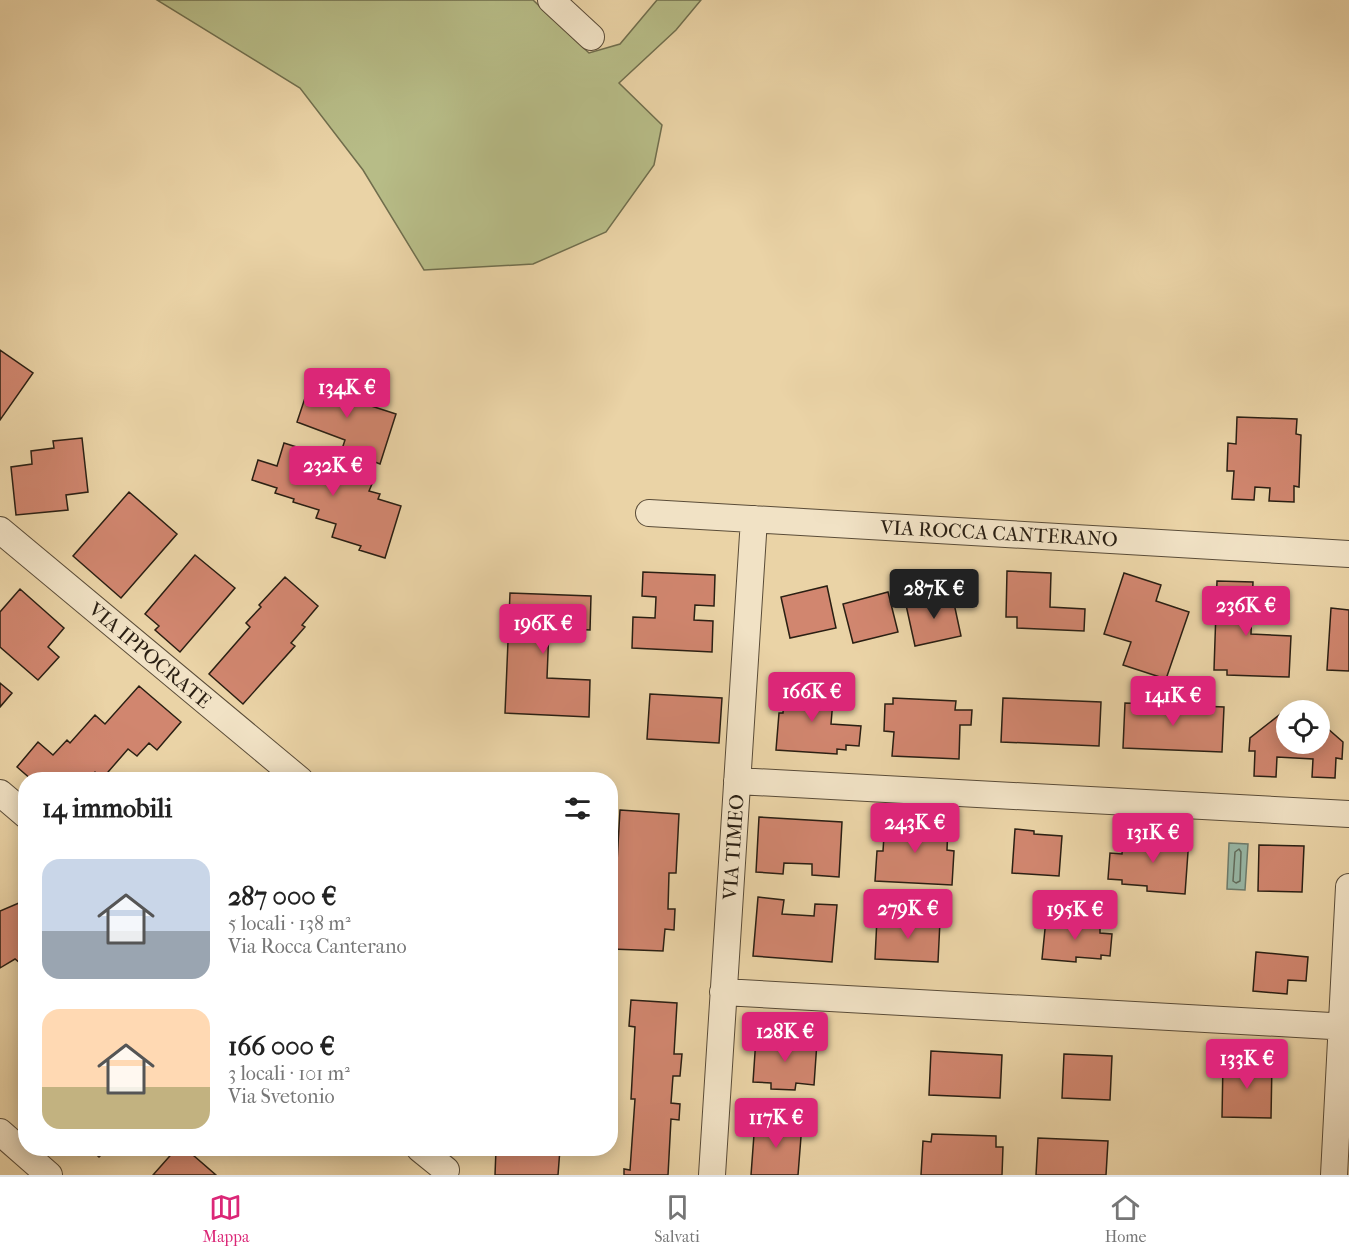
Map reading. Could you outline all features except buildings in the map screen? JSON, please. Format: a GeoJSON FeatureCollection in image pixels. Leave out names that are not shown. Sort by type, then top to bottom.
{"type":"FeatureCollection","features":[{"type":"Feature","properties":{"kind":"street"},"geometry":{"type":"LineString","coordinates":[[551,0],[591,37]]}},
{"type":"Feature","properties":{"kind":"street","name":"VIA ROCCA CANTERANO"},"geometry":{"type":"LineString","coordinates":[[649,513],[1349,554]]}},
{"type":"Feature","properties":{"kind":"street","name":"VIA TIMEO"},"geometry":{"type":"LineString","coordinates":[[712,1175],[754,519]]}},
{"type":"Feature","properties":{"kind":"street","name":"VIA IPPOCRATE"},"geometry":{"type":"LineString","coordinates":[[0,530],[290,772]]}},
{"type":"Feature","properties":{"kind":"street"},"geometry":{"type":"LineString","coordinates":[[737,782],[1349,814]]}},
{"type":"Feature","properties":{"kind":"street"},"geometry":{"type":"LineString","coordinates":[[0,793],[18,808]]}},
{"type":"Feature","properties":{"kind":"street"},"geometry":{"type":"LineString","coordinates":[[1334,1175],[1345,1027],[1349,887]]}},
{"type":"Feature","properties":{"kind":"street"},"geometry":{"type":"LineString","coordinates":[[723,992],[1345,1027]]}},
{"type":"Feature","properties":{"kind":"street"},"geometry":{"type":"LineString","coordinates":[[0,1132],[18,1148]]}},
{"type":"Feature","properties":{"kind":"street"},"geometry":{"type":"LineString","coordinates":[[27,1156],[49,1175]]}},
{"type":"Feature","properties":{"kind":"street"},"geometry":{"type":"LineString","coordinates":[[432,1156],[447,1165]]}},
{"type":"Feature","properties":{"kind":"green space"},"geometry":{"type":"Polygon","coordinates":[[[157,0],[533,0],[589,53],[620,44],[657,0],[701,0],[676,30],[619,83],[662,125],[654,165],[606,232],[533,264],[424,270],[363,170],[300,88],[157,0]]]}},
{"type":"Feature","properties":{"kind":"water"},"geometry":{"type":"Polygon","coordinates":[[[1229,843],[1248,844],[1245,890],[1227,889],[1229,843]]]}}]}
